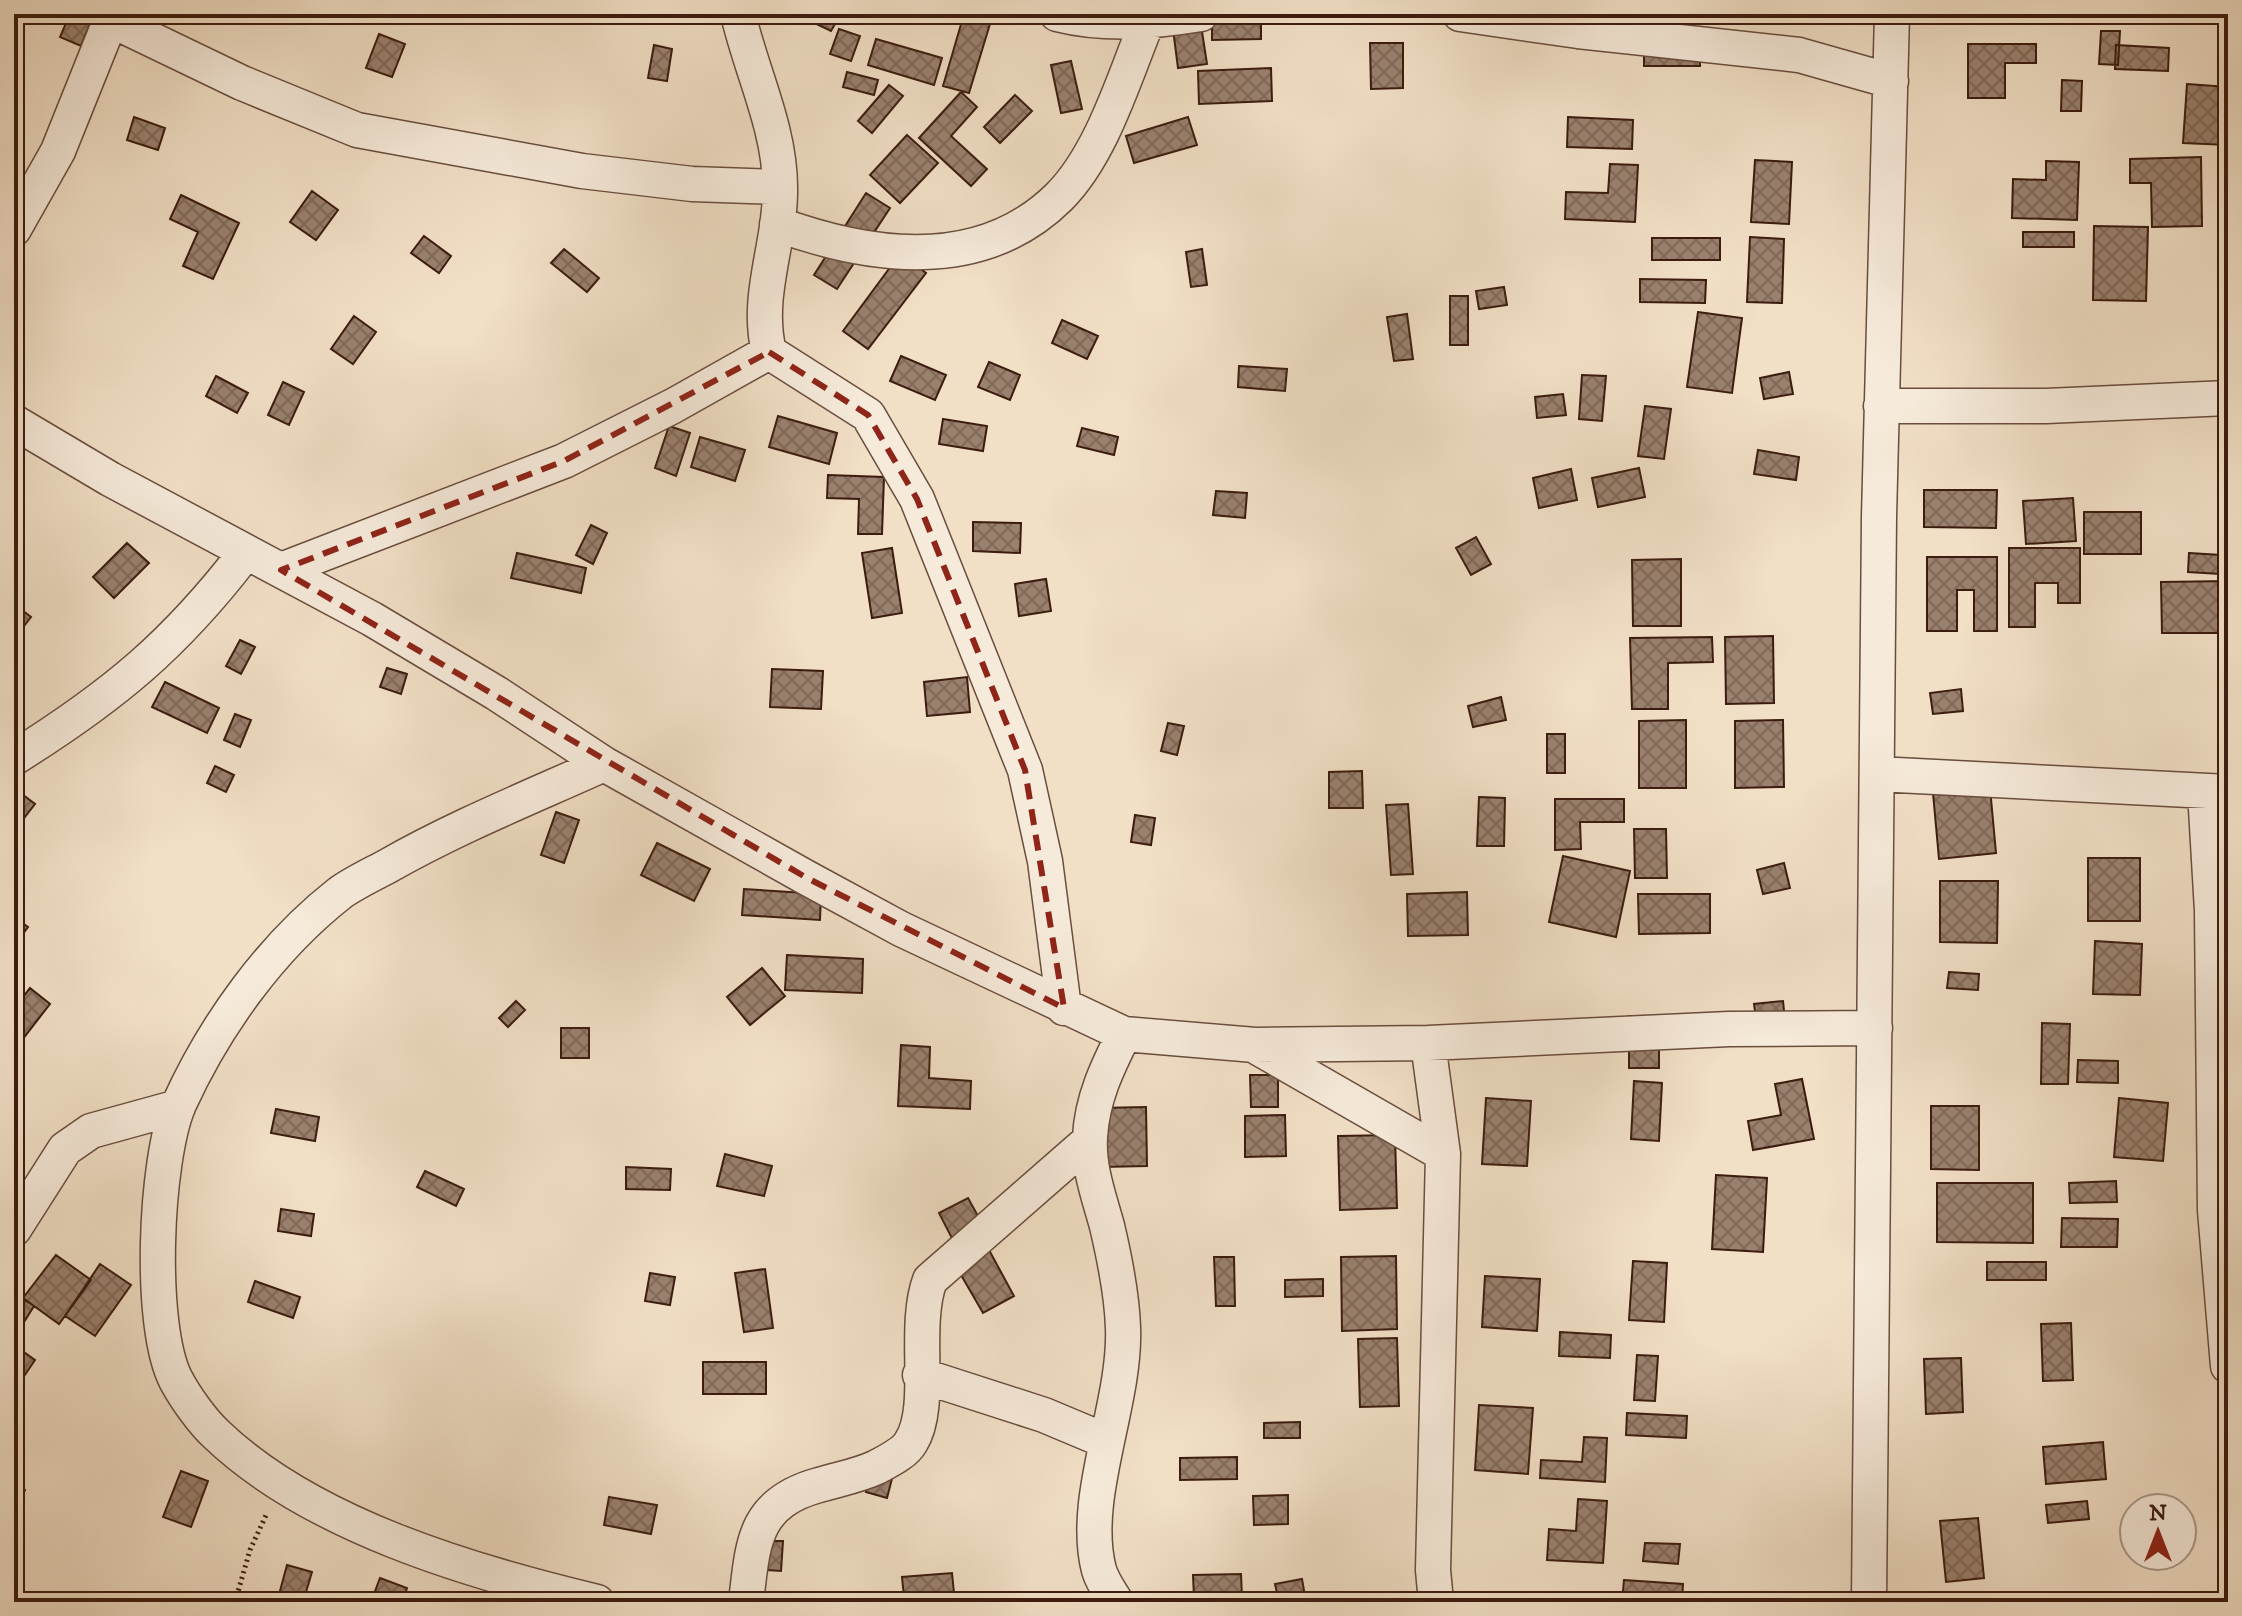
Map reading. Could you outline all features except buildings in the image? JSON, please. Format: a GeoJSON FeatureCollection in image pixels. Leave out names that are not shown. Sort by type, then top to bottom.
{"type":"FeatureCollection","features":[{"type":"Feature","properties":{"kind":"street"},"geometry":{"type":"LineString","coordinates":[[738,14],[776,146],[780,187],[762,324],[769,352],[868,415],[917,499],[1025,770],[1045,861],[1064,1008]]}},
{"type":"Feature","properties":{"kind":"street"},"geometry":{"type":"LineString","coordinates":[[1057,14],[1083,21],[1147,22],[1201,14]]}},
{"type":"Feature","properties":{"kind":"street"},"geometry":{"type":"LineString","coordinates":[[1460,14],[1578,31],[1799,55],[1891,81]]}},
{"type":"Feature","properties":{"kind":"street"},"geometry":{"type":"LineString","coordinates":[[1869,1602],[1881,406],[1892,14]]}},
{"type":"Feature","properties":{"kind":"street"},"geometry":{"type":"LineString","coordinates":[[14,229],[58,151],[112,17],[242,83],[357,130],[582,171],[692,184],[780,187]]}},
{"type":"Feature","properties":{"kind":"street"},"geometry":{"type":"LineString","coordinates":[[777,224],[830,244],[885,253],[948,252],[1008,233],[1059,196],[1099,138],[1147,22]]}},
{"type":"Feature","properties":{"kind":"street"},"geometry":{"type":"LineString","coordinates":[[281,570],[564,461],[673,406],[769,352]]}},
{"type":"Feature","properties":{"kind":"street"},"geometry":{"type":"LineString","coordinates":[[1881,406],[2046,406],[2228,398]]}},
{"type":"Feature","properties":{"kind":"street"},"geometry":{"type":"LineString","coordinates":[[14,422],[496,693],[604,764],[901,929],[1124,1034],[1255,1045],[1428,1043],[1729,1029],[1875,1028]]}},
{"type":"Feature","properties":{"kind":"street"},"geometry":{"type":"LineString","coordinates":[[14,758],[99,702],[158,654],[203,608],[246,552]]}},
{"type":"Feature","properties":{"kind":"street"},"geometry":{"type":"LineString","coordinates":[[597,1602],[529,1586],[392,1541],[280,1484],[214,1433],[175,1379],[159,1310],[158,1246],[162,1183],[178,1107],[217,1031],[270,960],[341,893],[415,850],[604,764]]}},
{"type":"Feature","properties":{"kind":"street"},"geometry":{"type":"LineString","coordinates":[[1877,774],[2216,792],[2212,911],[2215,1210],[2228,1366]]}},
{"type":"Feature","properties":{"kind":"street"},"geometry":{"type":"LineString","coordinates":[[1116,1602],[1099,1571],[1096,1540],[1106,1441],[1122,1372],[1123,1329],[1118,1275],[1093,1179],[1089,1141],[1092,1108],[1104,1073],[1124,1034]]}},
{"type":"Feature","properties":{"kind":"street"},"geometry":{"type":"LineString","coordinates":[[1428,1043],[1443,1154],[1436,1337],[1433,1570],[1436,1602]]}},
{"type":"Feature","properties":{"kind":"street"},"geometry":{"type":"LineString","coordinates":[[1255,1045],[1443,1154]]}},
{"type":"Feature","properties":{"kind":"street"},"geometry":{"type":"LineString","coordinates":[[14,1229],[65,1149],[91,1131],[178,1107]]}},
{"type":"Feature","properties":{"kind":"street"},"geometry":{"type":"LineString","coordinates":[[746,1602],[753,1550],[763,1518],[788,1495],[856,1477],[888,1461],[911,1444],[920,1418],[922,1302],[930,1280],[1089,1141]]}},
{"type":"Feature","properties":{"kind":"street"},"geometry":{"type":"LineString","coordinates":[[920,1375],[1031,1411],[1106,1441]]}},
{"type":"Feature","properties":{"kind":"path"},"geometry":{"type":"LineString","coordinates":[[235,1602],[250,1550],[280,1484]]}},
{"type":"Feature","properties":{"kind":"highlighted area"},"geometry":{"type":"Polygon","coordinates":[[[769,352],[868,415],[917,499],[1025,770],[1064,1008],[807,878],[281,570],[564,461],[769,352]]]}}]}
